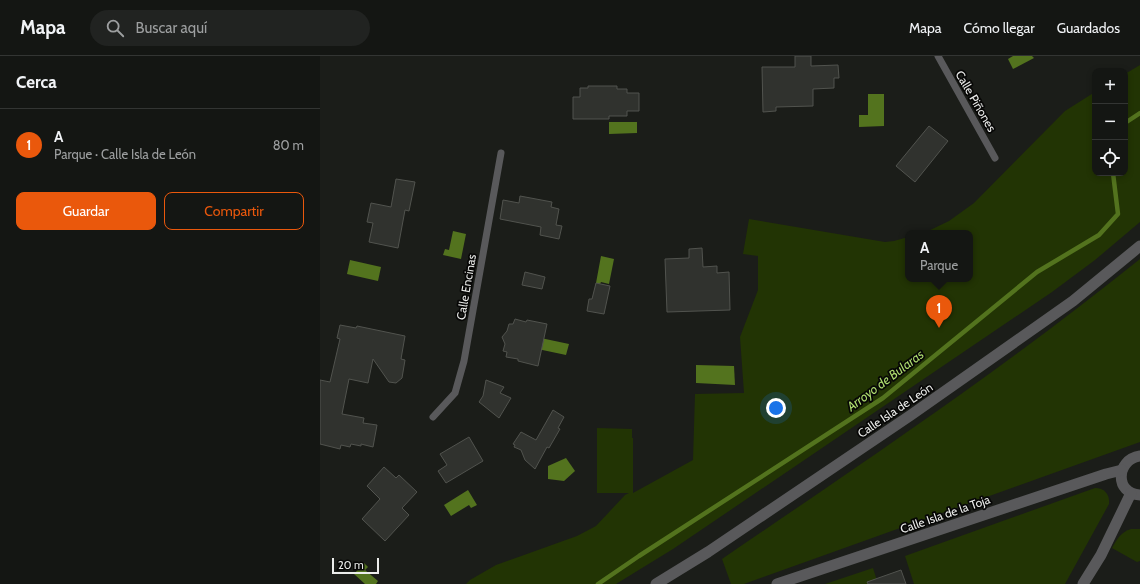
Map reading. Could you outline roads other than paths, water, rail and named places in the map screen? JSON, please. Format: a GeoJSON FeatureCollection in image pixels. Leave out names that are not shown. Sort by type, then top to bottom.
{"type":"FeatureCollection","features":[{"type":"Feature","properties":{"kind":"street","name":"Calle Isla de León"},"geometry":{"type":"LineString","coordinates":[[656,584],[708,552],[911,415],[1072,302],[1140,246]]}},
{"type":"Feature","properties":{"kind":"street"},"geometry":{"type":"LineString","coordinates":[[1083,584],[1136,494],[1126,489],[1121,477],[1124,464],[1129,460],[1140,456]]}},
{"type":"Feature","properties":{"kind":"street","name":"Calle Isla de la Toja"},"geometry":{"type":"LineString","coordinates":[[777,584],[1106,474],[1122,470]]}},
{"type":"Feature","properties":{"kind":"lane","name":"Calle Piñones"},"geometry":{"type":"LineString","coordinates":[[938,56],[995,158]]}},
{"type":"Feature","properties":{"kind":"lane","name":"Calle Encinas"},"geometry":{"type":"LineString","coordinates":[[433,417],[455,393],[464,361],[502,153]]}},
{"type":"Feature","properties":{"kind":"waterway","name":"Arroyo de Bularas"},"geometry":{"type":"LineString","coordinates":[[1128,121],[1140,113]]}},
{"type":"Feature","properties":{"kind":"waterway","name":"Arroyo de Bularas"},"geometry":{"type":"LineString","coordinates":[[598,584],[883,398],[1037,272],[1099,235],[1118,214],[1113,176]]}},
{"type":"Feature","properties":{"kind":"place","name":"A"},"geometry":{"type":"Point","coordinates":[939,328]}}]}
